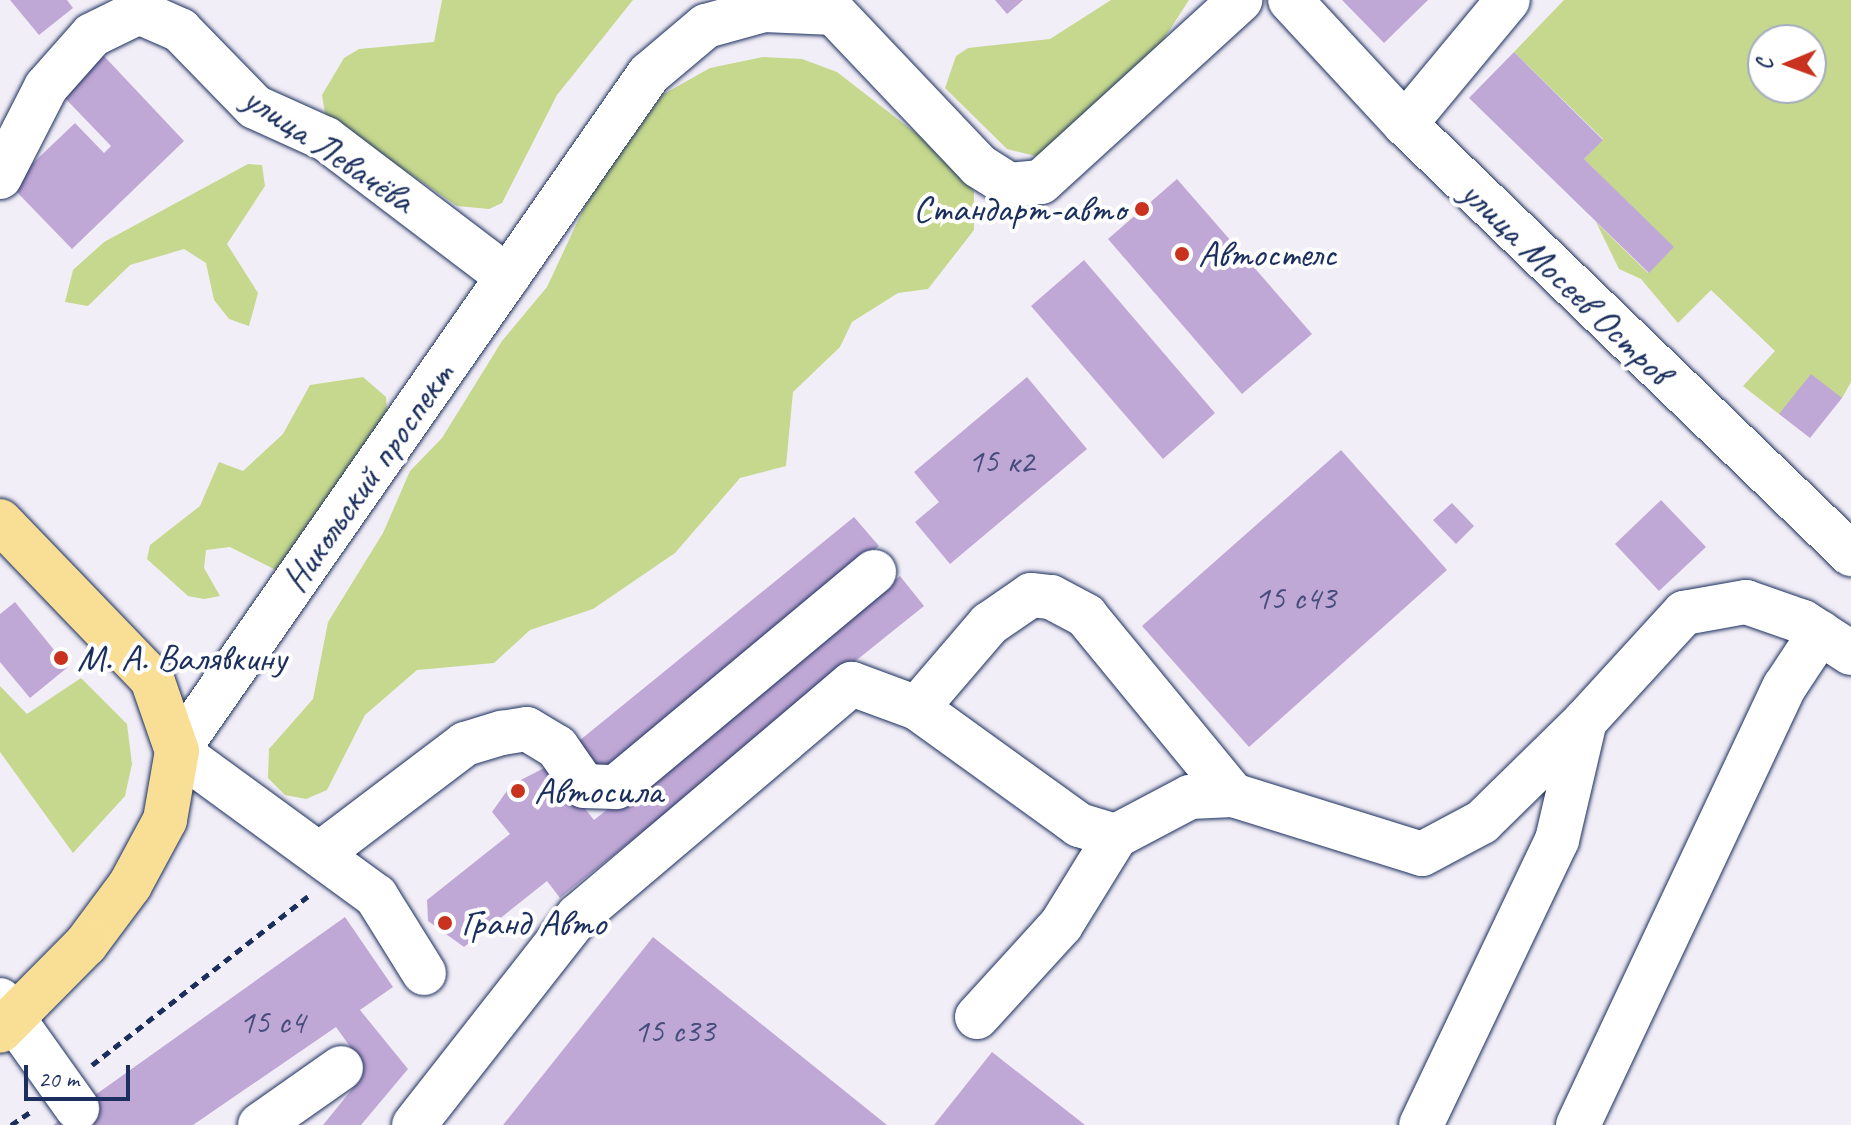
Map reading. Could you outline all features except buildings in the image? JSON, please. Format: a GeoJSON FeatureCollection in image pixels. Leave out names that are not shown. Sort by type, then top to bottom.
{"type":"FeatureCollection","features":[{"type":"Feature","properties":{"kind":"main road"},"geometry":{"type":"LineString","coordinates":[[0,521],[152,679],[177,751]]}},
{"type":"Feature","properties":{"kind":"main road","name":"Никольский проспект"},"geometry":{"type":"LineString","coordinates":[[5,1016],[86,944],[130,885],[165,820],[177,751]]}},
{"type":"Feature","properties":{"kind":"street","name":"Никольский проспект"},"geometry":{"type":"LineString","coordinates":[[177,751],[649,74],[706,26],[763,5],[834,13],[979,166],[1010,185],[1041,182],[1060,169],[1240,0]]}},
{"type":"Feature","properties":{"kind":"street","name":"улица Мосеев Остров"},"geometry":{"type":"LineString","coordinates":[[1290,0],[1405,124],[1851,554]]}},
{"type":"Feature","properties":{"kind":"street"},"geometry":{"type":"LineString","coordinates":[[1405,124],[1508,0]]}},
{"type":"Feature","properties":{"kind":"street","name":"улица Левачёва"},"geometry":{"type":"LineString","coordinates":[[0,177],[46,87],[92,35],[139,12],[180,30],[255,107],[326,139],[508,277]]}},
{"type":"Feature","properties":{"kind":"street"},"geometry":{"type":"LineString","coordinates":[[331,861],[465,744],[502,733],[527,729],[557,747],[584,786],[616,787],[874,572]]}},
{"type":"Feature","properties":{"kind":"street"},"geometry":{"type":"LineString","coordinates":[[917,708],[989,624],[1031,595],[1051,597],[1086,616],[1233,795]]}},
{"type":"Feature","properties":{"kind":"street"},"geometry":{"type":"LineString","coordinates":[[977,1017],[1061,925],[1116,836],[1190,797],[1233,795],[1422,854],[1482,822],[1585,721],[1684,613],[1746,602],[1836,643],[1785,686],[1578,1125]]}},
{"type":"Feature","properties":{"kind":"street"},"geometry":{"type":"LineString","coordinates":[[414,1125],[578,916],[689,816],[852,684],[917,708],[1079,825],[1116,836]]}},
{"type":"Feature","properties":{"kind":"street"},"geometry":{"type":"LineString","coordinates":[[1421,1125],[1557,840],[1585,721]]}},
{"type":"Feature","properties":{"kind":"street"},"geometry":{"type":"LineString","coordinates":[[177,751],[376,896],[424,973]]}},
{"type":"Feature","properties":{"kind":"street"},"geometry":{"type":"LineString","coordinates":[[5,1016],[70,1099]]}},
{"type":"Feature","properties":{"kind":"street"},"geometry":{"type":"LineString","coordinates":[[260,1125],[341,1068]]}},
{"type":"Feature","properties":{"kind":"path"},"geometry":{"type":"LineString","coordinates":[[11,1125],[70,1099],[331,861]]}},
{"type":"Feature","properties":{"kind":"green space"},"geometry":{"type":"Polygon","coordinates":[[[442,0],[633,0],[557,95],[502,203],[489,209],[457,206],[390,160],[332,134],[325,113],[322,95],[344,58],[359,49],[434,42],[442,0]]]}},
{"type":"Feature","properties":{"kind":"green space"},"geometry":{"type":"Polygon","coordinates":[[[1111,0],[1189,0],[1163,40],[1040,157],[1007,149],[945,88],[956,56],[968,48],[1050,39],[1111,0]]]}},
{"type":"Feature","properties":{"kind":"green space"},"geometry":{"type":"Polygon","coordinates":[[[1564,0],[1851,0],[1851,382],[1842,398],[1779,414],[1743,386],[1775,351],[1711,290],[1678,323],[1641,279],[1619,269],[1596,222],[1648,273],[1673,247],[1584,159],[1603,139],[1514,52],[1564,0]]]}},
{"type":"Feature","properties":{"kind":"green space"},"geometry":{"type":"Polygon","coordinates":[[[763,57],[802,59],[837,72],[944,155],[974,191],[974,230],[928,289],[898,293],[852,322],[840,347],[793,392],[786,466],[740,478],[675,553],[593,609],[530,630],[494,663],[417,670],[365,715],[327,790],[306,799],[285,795],[268,778],[269,749],[313,699],[328,622],[383,533],[410,471],[442,438],[502,341],[547,287],[589,197],[662,95],[710,68],[763,57]]]}},
{"type":"Feature","properties":{"kind":"green space"},"geometry":{"type":"Polygon","coordinates":[[[248,164],[262,165],[265,186],[227,244],[258,293],[249,326],[229,319],[214,300],[206,263],[184,249],[130,265],[88,306],[65,302],[73,270],[104,242],[248,164]]]}},
{"type":"Feature","properties":{"kind":"green space"},"geometry":{"type":"Polygon","coordinates":[[[363,377],[386,397],[387,412],[278,571],[230,547],[206,550],[204,568],[220,596],[204,599],[188,596],[147,559],[150,545],[200,506],[219,462],[243,471],[283,434],[310,385],[363,377]]]}},
{"type":"Feature","properties":{"kind":"green space"},"geometry":{"type":"Polygon","coordinates":[[[81,678],[127,724],[132,764],[125,796],[73,853],[0,752],[0,686],[27,714],[81,678]]]}},
{"type":"Feature","properties":{"kind":"place","name":"Стандарт-авто"},"geometry":{"type":"Point","coordinates":[1142,209]}},
{"type":"Feature","properties":{"kind":"place","name":"Автостелс"},"geometry":{"type":"Point","coordinates":[1182,254]}},
{"type":"Feature","properties":{"kind":"place","name":"М. А. Валявкину"},"geometry":{"type":"Point","coordinates":[61,658]}},
{"type":"Feature","properties":{"kind":"place","name":"Автосила"},"geometry":{"type":"Point","coordinates":[518,791]}},
{"type":"Feature","properties":{"kind":"place","name":"Гранд Авто"},"geometry":{"type":"Point","coordinates":[445,923]}}]}
